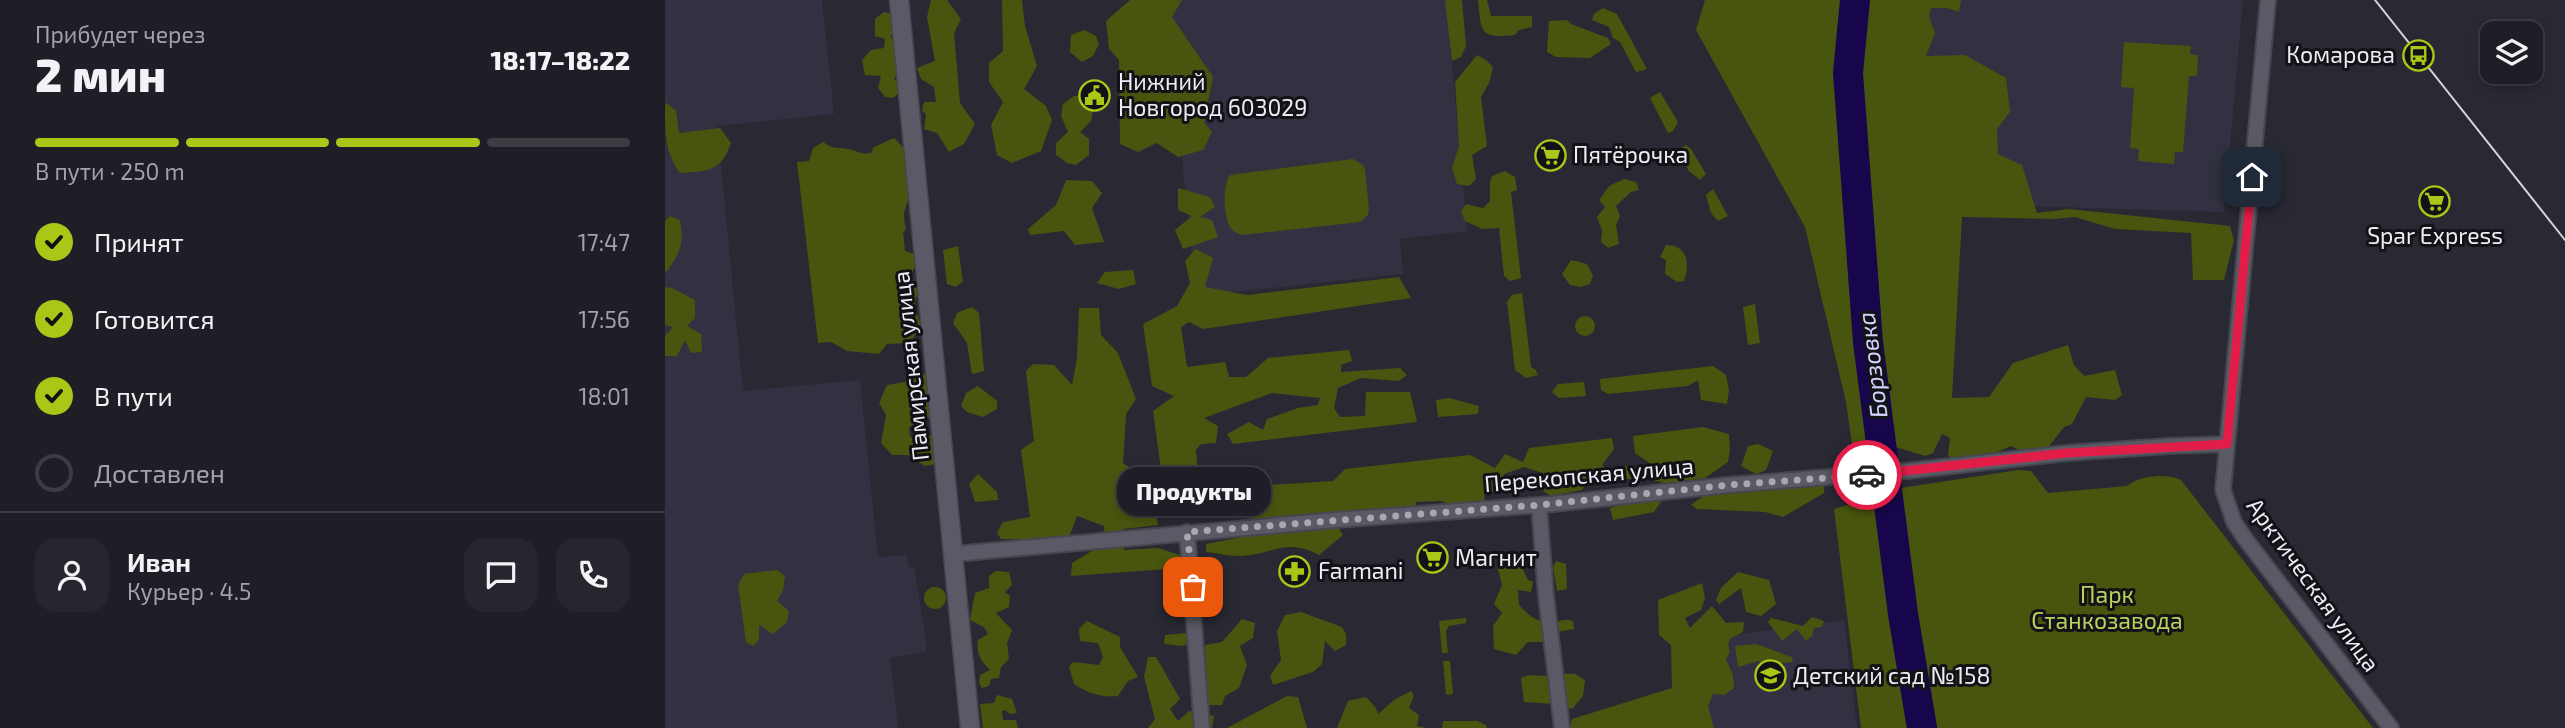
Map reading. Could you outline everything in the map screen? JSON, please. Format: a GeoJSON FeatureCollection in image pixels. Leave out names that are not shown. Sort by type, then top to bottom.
{"type":"FeatureCollection","features":[{"type":"Feature","properties":{"kind":"street","name":"Памирская улица"},"geometry":{"type":"LineString","coordinates":[[899,0],[970,728]]}},
{"type":"Feature","properties":{"kind":"street","name":"Арктическая улица"},"geometry":{"type":"LineString","coordinates":[[2268,0],[2224,490],[2234,522],[2391,728]]}},
{"type":"Feature","properties":{"kind":"street","name":"Перекопская улица"},"geometry":{"type":"LineString","coordinates":[[954,554],[1187,532],[1539,505],[1728,485],[1906,471],[2067,453],[2227,444]]}},
{"type":"Feature","properties":{"kind":"street"},"geometry":{"type":"LineString","coordinates":[[1539,505],[1544,584],[1562,728]]}},
{"type":"Feature","properties":{"kind":"street"},"geometry":{"type":"LineString","coordinates":[[1187,532],[1202,728]]}},
{"type":"Feature","properties":{"kind":"shaded area"},"geometry":{"type":"Polygon","coordinates":[[[665,0],[822,0],[834,114],[717,126],[743,391],[860,380],[878,557],[907,555],[908,567],[914,567],[926,640],[926,652],[890,658],[898,728],[665,728],[665,0]]]}},
{"type":"Feature","properties":{"kind":"shaded area"},"geometry":{"type":"Polygon","coordinates":[[[1166,0],[1446,0],[1467,231],[1400,239],[1403,274],[1196,296],[1166,0]]]}},
{"type":"Feature","properties":{"kind":"shaded area"},"geometry":{"type":"Polygon","coordinates":[[[1890,0],[2243,0],[2224,212],[1918,203],[1890,0]]]}},
{"type":"Feature","properties":{"kind":"shaded area","name":"Детский сад №158"},"geometry":{"type":"Polygon","coordinates":[[[1844,620],[1857,728],[1573,728],[1692,711],[1684,642],[1844,620]]]}},
{"type":"Feature","properties":{"kind":"green space"},"geometry":{"type":"Polygon","coordinates":[[[931,0],[947,0],[961,19],[954,33],[960,103],[975,124],[964,144],[949,152],[937,133],[924,129],[924,102],[936,102],[934,87],[921,79],[917,68],[935,61],[927,17],[931,0]]]}},
{"type":"Feature","properties":{"kind":"green space"},"geometry":{"type":"Polygon","coordinates":[[[1002,0],[1022,0],[1025,26],[1037,66],[1024,89],[1046,106],[1052,120],[1041,151],[1012,163],[997,155],[991,125],[1003,102],[989,82],[989,63],[1003,51],[1002,0]]]}},
{"type":"Feature","properties":{"kind":"green space"},"geometry":{"type":"Polygon","coordinates":[[[1130,0],[1182,0],[1172,17],[1213,77],[1204,122],[1212,132],[1203,150],[1178,157],[1157,143],[1138,152],[1120,144],[1119,60],[1109,49],[1106,21],[1130,0]]]}},
{"type":"Feature","properties":{"kind":"green space"},"geometry":{"type":"Polygon","coordinates":[[[1445,0],[1462,0],[1466,46],[1461,57],[1452,61],[1445,0]]]}},
{"type":"Feature","properties":{"kind":"green space"},"geometry":{"type":"Polygon","coordinates":[[[1478,0],[1487,0],[1491,16],[1532,16],[1532,27],[1519,30],[1515,35],[1489,34],[1482,27],[1478,0]]]}},
{"type":"Feature","properties":{"kind":"green space"},"geometry":{"type":"Polygon","coordinates":[[[1705,0],[1961,0],[1959,12],[1947,8],[1931,8],[1929,16],[1935,33],[1926,56],[1965,55],[2006,78],[2010,112],[1997,129],[1998,154],[2022,165],[2037,213],[2069,209],[2230,226],[2234,240],[2224,280],[2193,280],[2191,233],[2115,229],[2075,217],[1962,217],[1952,398],[1989,397],[2013,363],[2068,345],[2074,365],[2084,376],[2115,370],[2122,395],[2115,400],[2086,397],[2072,424],[2064,427],[2047,449],[2023,452],[2011,446],[1981,459],[1954,462],[1948,455],[1950,438],[1942,434],[1933,453],[1925,456],[1886,444],[1874,452],[1879,457],[1858,458],[1852,444],[1846,402],[1805,227],[1696,30],[1705,0]]]}},
{"type":"Feature","properties":{"kind":"green space"},"geometry":{"type":"Polygon","coordinates":[[[1603,8],[1617,14],[1647,69],[1636,72],[1620,42],[1613,38],[1609,27],[1592,20],[1594,14],[1603,8]]]}},
{"type":"Feature","properties":{"kind":"green space"},"geometry":{"type":"Polygon","coordinates":[[[884,12],[896,15],[898,31],[890,36],[901,57],[894,79],[902,84],[901,91],[893,98],[885,97],[878,88],[881,76],[865,75],[862,60],[871,50],[884,48],[885,39],[875,36],[875,19],[884,12]]]}},
{"type":"Feature","properties":{"kind":"green space"},"geometry":{"type":"Polygon","coordinates":[[[1567,20],[1608,38],[1611,44],[1590,58],[1556,57],[1547,52],[1549,21],[1567,20]]]}},
{"type":"Feature","properties":{"kind":"green space"},"geometry":{"type":"Polygon","coordinates":[[[1084,30],[1096,36],[1099,44],[1093,56],[1082,62],[1070,52],[1071,35],[1084,30]]]}},
{"type":"Feature","properties":{"kind":"green space"},"geometry":{"type":"Polygon","coordinates":[[[2124,42],[2191,46],[2190,54],[2198,55],[2197,76],[2189,76],[2183,152],[2175,152],[2174,164],[2138,161],[2139,149],[2130,148],[2134,88],[2121,87],[2124,42]]]}},
{"type":"Feature","properties":{"kind":"green space"},"geometry":{"type":"Polygon","coordinates":[[[1477,55],[1493,67],[1489,83],[1481,97],[1487,146],[1472,155],[1476,179],[1469,186],[1457,184],[1452,168],[1459,146],[1455,82],[1477,55]]]}},
{"type":"Feature","properties":{"kind":"green space"},"geometry":{"type":"Polygon","coordinates":[[[1660,92],[1678,122],[1673,131],[1668,133],[1650,98],[1660,92]]]}},
{"type":"Feature","properties":{"kind":"green space"},"geometry":{"type":"Polygon","coordinates":[[[1074,96],[1083,96],[1094,105],[1091,121],[1080,132],[1089,139],[1089,155],[1076,165],[1067,163],[1056,155],[1056,143],[1068,132],[1061,116],[1063,104],[1074,96]]]}},
{"type":"Feature","properties":{"kind":"green space"},"geometry":{"type":"Polygon","coordinates":[[[667,103],[676,111],[679,133],[720,128],[731,143],[718,165],[706,170],[680,173],[671,158],[667,141],[667,103]]]}},
{"type":"Feature","properties":{"kind":"green space"},"geometry":{"type":"Polygon","coordinates":[[[894,138],[905,149],[909,190],[904,214],[906,229],[903,232],[905,251],[915,254],[915,266],[911,275],[919,288],[914,306],[921,325],[910,343],[887,344],[879,354],[847,351],[831,342],[818,343],[797,162],[809,161],[813,148],[823,142],[833,147],[871,153],[874,147],[894,138]]]}},
{"type":"Feature","properties":{"kind":"green space"},"geometry":{"type":"Polygon","coordinates":[[[1686,145],[1706,174],[1700,180],[1689,171],[1678,150],[1686,145]]]}},
{"type":"Feature","properties":{"kind":"green space"},"geometry":{"type":"Polygon","coordinates":[[[1353,159],[1363,165],[1365,170],[1369,209],[1368,215],[1360,222],[1242,235],[1230,227],[1225,200],[1230,175],[1353,159]]]}},
{"type":"Feature","properties":{"kind":"green space"},"geometry":{"type":"Polygon","coordinates":[[[1505,171],[1515,177],[1517,190],[1511,192],[1521,278],[1510,281],[1504,276],[1499,228],[1482,229],[1465,221],[1461,212],[1466,204],[1483,208],[1490,201],[1492,176],[1505,171]]]}},
{"type":"Feature","properties":{"kind":"green space"},"geometry":{"type":"Polygon","coordinates":[[[1624,179],[1636,182],[1639,190],[1631,192],[1616,206],[1620,216],[1616,225],[1619,244],[1608,248],[1601,242],[1602,230],[1597,217],[1605,207],[1599,200],[1609,186],[1624,179]]]}},
{"type":"Feature","properties":{"kind":"green space"},"geometry":{"type":"Polygon","coordinates":[[[1066,180],[1092,181],[1102,193],[1092,208],[1104,242],[1075,245],[1064,231],[1030,235],[1028,229],[1056,205],[1066,180]]]}},
{"type":"Feature","properties":{"kind":"green space"},"geometry":{"type":"Polygon","coordinates":[[[1178,188],[1210,197],[1215,207],[1200,217],[1212,220],[1218,237],[1183,249],[1175,230],[1192,216],[1178,210],[1178,188]]]}},
{"type":"Feature","properties":{"kind":"green space"},"geometry":{"type":"Polygon","coordinates":[[[1713,189],[1728,216],[1718,221],[1711,213],[1706,195],[1713,189]]]}},
{"type":"Feature","properties":{"kind":"green space"},"geometry":{"type":"Polygon","coordinates":[[[670,216],[680,220],[682,235],[675,258],[665,271],[665,221],[670,216]]]}},
{"type":"Feature","properties":{"kind":"green space"},"geometry":{"type":"Polygon","coordinates":[[[1666,245],[1679,248],[1683,252],[1687,262],[1684,281],[1677,282],[1665,274],[1666,260],[1660,257],[1666,245]]]}},
{"type":"Feature","properties":{"kind":"green space"},"geometry":{"type":"Polygon","coordinates":[[[958,246],[963,282],[955,287],[947,284],[943,250],[958,246]]]}},
{"type":"Feature","properties":{"kind":"green space"},"geometry":{"type":"Polygon","coordinates":[[[1196,249],[1213,258],[1205,287],[1247,295],[1399,277],[1411,298],[1203,329],[1189,322],[1181,327],[1187,367],[1225,362],[1229,377],[1246,377],[1268,358],[1349,350],[1352,361],[1341,365],[1341,372],[1400,368],[1407,375],[1399,381],[1361,378],[1338,388],[1334,408],[1340,417],[1365,416],[1366,392],[1410,392],[1417,422],[1233,444],[1227,434],[1249,422],[1263,430],[1267,419],[1298,408],[1318,405],[1320,398],[1272,393],[1204,418],[1218,426],[1216,443],[1201,444],[1196,450],[1199,484],[1212,485],[1209,503],[1177,506],[1164,492],[1153,411],[1174,396],[1152,386],[1143,324],[1177,306],[1190,283],[1185,261],[1196,249]]]}},
{"type":"Feature","properties":{"kind":"green space"},"geometry":{"type":"Polygon","coordinates":[[[1571,260],[1587,264],[1593,276],[1590,284],[1581,287],[1570,285],[1562,274],[1571,260]]]}},
{"type":"Feature","properties":{"kind":"green space"},"geometry":{"type":"Polygon","coordinates":[[[1133,270],[1136,284],[1119,289],[1097,283],[1105,272],[1133,270]]]}},
{"type":"Feature","properties":{"kind":"green space"},"geometry":{"type":"Polygon","coordinates":[[[665,287],[695,300],[695,318],[687,326],[701,334],[702,352],[691,353],[685,340],[677,356],[665,356],[665,336],[673,327],[665,325],[665,287]]]}},
{"type":"Feature","properties":{"kind":"green space"},"geometry":{"type":"Polygon","coordinates":[[[1522,293],[1531,367],[1538,375],[1526,378],[1515,370],[1507,302],[1512,295],[1522,293]]]}},
{"type":"Feature","properties":{"kind":"green space"},"geometry":{"type":"Polygon","coordinates":[[[1755,304],[1760,343],[1748,345],[1743,307],[1755,304]]]}},
{"type":"Feature","properties":{"kind":"green space"},"geometry":{"type":"Polygon","coordinates":[[[972,307],[979,313],[984,371],[972,374],[967,343],[953,323],[957,313],[972,307]]]}},
{"type":"Feature","properties":{"kind":"green space"},"geometry":{"type":"Polygon","coordinates":[[[1079,308],[1099,308],[1101,335],[1118,353],[1136,399],[1126,414],[1123,463],[1135,471],[1145,497],[1138,507],[1155,510],[1158,525],[1123,529],[1124,550],[1158,548],[1183,556],[1181,568],[1071,576],[1072,563],[1105,543],[1104,526],[1077,516],[1068,540],[1001,539],[997,533],[1003,522],[1030,517],[1021,450],[1034,441],[1026,371],[1033,364],[1054,365],[1072,385],[1077,358],[1079,308]]]}},
{"type":"Feature","properties":{"kind":"green space"},"geometry":{"type":"Polygon","coordinates":[[[1585,316],[1592,319],[1595,326],[1592,333],[1585,336],[1578,333],[1575,326],[1578,319],[1585,316]]]}},
{"type":"Feature","properties":{"kind":"green space"},"geometry":{"type":"Polygon","coordinates":[[[1713,366],[1726,375],[1729,390],[1727,404],[1701,400],[1698,380],[1688,386],[1608,394],[1601,390],[1600,379],[1713,366]]]}},
{"type":"Feature","properties":{"kind":"green space"},"geometry":{"type":"Polygon","coordinates":[[[922,371],[936,389],[936,414],[909,427],[910,437],[930,435],[940,449],[936,464],[925,466],[907,455],[892,455],[881,443],[886,415],[879,403],[887,385],[905,382],[911,373],[922,371]]]}},
{"type":"Feature","properties":{"kind":"green space"},"geometry":{"type":"Polygon","coordinates":[[[1584,382],[1586,396],[1559,398],[1552,392],[1558,384],[1584,382]]]}},
{"type":"Feature","properties":{"kind":"green space"},"geometry":{"type":"Polygon","coordinates":[[[978,386],[997,401],[997,409],[983,417],[967,412],[961,406],[966,393],[978,386]]]}},
{"type":"Feature","properties":{"kind":"green space"},"geometry":{"type":"Polygon","coordinates":[[[1449,398],[1479,406],[1478,414],[1438,417],[1436,400],[1449,398]]]}},
{"type":"Feature","properties":{"kind":"green space"},"geometry":{"type":"Polygon","coordinates":[[[1703,427],[1729,434],[1728,462],[1705,478],[1683,481],[1675,486],[1646,478],[1651,464],[1635,453],[1633,436],[1703,427]]]}},
{"type":"Feature","properties":{"kind":"green space"},"geometry":{"type":"Polygon","coordinates":[[[1612,438],[1614,449],[1602,465],[1611,473],[1627,466],[1637,472],[1636,478],[1585,485],[1582,490],[1551,496],[1540,489],[1543,473],[1524,467],[1504,474],[1502,484],[1495,492],[1484,491],[1485,504],[1461,507],[1440,501],[1416,502],[1416,509],[1338,527],[1343,535],[1319,555],[1297,547],[1239,556],[1206,552],[1206,544],[1258,534],[1263,522],[1234,514],[1226,495],[1233,480],[1245,478],[1254,486],[1333,481],[1345,469],[1470,455],[1495,468],[1505,454],[1523,462],[1529,448],[1612,438]]]}},
{"type":"Feature","properties":{"kind":"green space"},"geometry":{"type":"Polygon","coordinates":[[[1758,444],[1773,451],[1766,470],[1756,474],[1741,466],[1748,446],[1758,444]]]}},
{"type":"Feature","properties":{"kind":"green space","name":"Парк Станкозавода"},"geometry":{"type":"Polygon","coordinates":[[[2018,470],[2031,471],[2048,493],[2127,486],[2139,479],[2153,476],[2168,476],[2181,480],[2373,728],[1861,728],[1834,509],[1880,495],[1901,493],[1901,488],[2018,470]]]}},
{"type":"Feature","properties":{"kind":"green space"},"geometry":{"type":"Polygon","coordinates":[[[978,474],[997,492],[998,500],[975,502],[969,484],[978,474]]]}},
{"type":"Feature","properties":{"kind":"green space"},"geometry":{"type":"Polygon","coordinates":[[[1817,482],[1824,486],[1824,493],[1783,517],[1765,512],[1697,509],[1691,505],[1710,491],[1817,482]]]}},
{"type":"Feature","properties":{"kind":"green space"},"geometry":{"type":"Polygon","coordinates":[[[1650,497],[1663,499],[1654,512],[1613,520],[1610,508],[1650,497]]]}},
{"type":"Feature","properties":{"kind":"green space"},"geometry":{"type":"Polygon","coordinates":[[[1505,559],[1518,560],[1528,580],[1533,582],[1531,592],[1518,590],[1519,605],[1541,621],[1573,621],[1574,629],[1556,632],[1542,642],[1528,642],[1516,655],[1494,649],[1493,626],[1502,613],[1494,604],[1502,585],[1497,566],[1505,559]]]}},
{"type":"Feature","properties":{"kind":"green space"},"geometry":{"type":"Polygon","coordinates":[[[1556,561],[1566,564],[1567,589],[1557,591],[1553,567],[1556,561]]]}},
{"type":"Feature","properties":{"kind":"green space"},"geometry":{"type":"Polygon","coordinates":[[[777,570],[785,576],[783,590],[777,601],[789,611],[787,622],[773,634],[759,625],[759,640],[753,646],[746,642],[738,585],[744,574],[777,570]]]}},
{"type":"Feature","properties":{"kind":"green space"},"geometry":{"type":"Polygon","coordinates":[[[996,571],[1009,572],[1012,585],[1005,592],[1010,596],[1009,607],[996,613],[1012,630],[1007,643],[1009,659],[1001,667],[999,678],[991,679],[989,686],[982,688],[980,675],[990,670],[980,657],[978,640],[988,634],[984,627],[970,620],[975,593],[989,588],[989,576],[996,571]]]}},
{"type":"Feature","properties":{"kind":"green space"},"geometry":{"type":"Polygon","coordinates":[[[1738,572],[1769,580],[1776,604],[1761,616],[1746,612],[1741,588],[1719,604],[1716,600],[1721,588],[1738,572]]]}},
{"type":"Feature","properties":{"kind":"green space"},"geometry":{"type":"Polygon","coordinates":[[[1702,583],[1705,598],[1701,610],[1685,618],[1690,628],[1712,606],[1726,623],[1744,622],[1743,632],[1730,639],[1728,644],[1730,652],[1726,659],[1733,675],[1734,688],[1724,695],[1713,694],[1708,706],[1714,728],[1570,728],[1572,719],[1672,688],[1671,645],[1659,635],[1658,600],[1702,583]]]}},
{"type":"Feature","properties":{"kind":"green space"},"geometry":{"type":"Polygon","coordinates":[[[935,587],[943,590],[946,598],[943,606],[935,609],[927,606],[924,598],[927,590],[935,587]]]}},
{"type":"Feature","properties":{"kind":"green space"},"geometry":{"type":"Polygon","coordinates":[[[1301,612],[1342,627],[1346,634],[1346,645],[1335,651],[1325,641],[1322,664],[1313,672],[1273,685],[1270,676],[1281,660],[1277,631],[1285,615],[1301,612]]]}},
{"type":"Feature","properties":{"kind":"green space"},"geometry":{"type":"Polygon","coordinates":[[[1812,617],[1824,621],[1822,627],[1814,628],[1812,636],[1806,641],[1797,629],[1782,641],[1768,622],[1771,618],[1803,626],[1812,617]]]}},
{"type":"Feature","properties":{"kind":"green space"},"geometry":{"type":"Polygon","coordinates":[[[1466,618],[1466,623],[1449,626],[1446,631],[1448,653],[1442,653],[1439,621],[1466,618]]]}},
{"type":"Feature","properties":{"kind":"green space"},"geometry":{"type":"Polygon","coordinates":[[[1242,619],[1255,623],[1253,638],[1240,646],[1247,665],[1239,688],[1225,696],[1222,705],[1207,705],[1205,645],[1222,642],[1242,619]]]}},
{"type":"Feature","properties":{"kind":"green space"},"geometry":{"type":"Polygon","coordinates":[[[1087,621],[1120,637],[1120,647],[1138,677],[1128,681],[1118,696],[1095,694],[1074,684],[1069,667],[1073,662],[1099,665],[1103,657],[1098,643],[1080,641],[1079,629],[1087,621]]]}},
{"type":"Feature","properties":{"kind":"green space"},"geometry":{"type":"Polygon","coordinates":[[[1187,633],[1195,641],[1182,646],[1164,644],[1165,635],[1187,633]]]}},
{"type":"Feature","properties":{"kind":"green space"},"geometry":{"type":"Polygon","coordinates":[[[1756,644],[1792,657],[1793,662],[1766,665],[1758,661],[1738,667],[1735,646],[1756,644]]]}},
{"type":"Feature","properties":{"kind":"green space"},"geometry":{"type":"Polygon","coordinates":[[[1148,657],[1156,657],[1180,699],[1170,709],[1178,721],[1189,711],[1214,716],[1212,728],[1148,728],[1155,719],[1144,677],[1148,657]]]}},
{"type":"Feature","properties":{"kind":"green space"},"geometry":{"type":"Polygon","coordinates":[[[1443,661],[1450,661],[1453,694],[1446,695],[1443,661]]]}},
{"type":"Feature","properties":{"kind":"green space"},"geometry":{"type":"Polygon","coordinates":[[[1557,673],[1575,674],[1585,680],[1583,696],[1572,709],[1554,704],[1524,702],[1521,678],[1557,673]]]}},
{"type":"Feature","properties":{"kind":"green space"},"geometry":{"type":"Polygon","coordinates":[[[1411,691],[1414,696],[1409,708],[1419,715],[1417,726],[1427,728],[1337,728],[1348,701],[1366,697],[1378,714],[1394,700],[1411,691]]]}},
{"type":"Feature","properties":{"kind":"green space"},"geometry":{"type":"Polygon","coordinates":[[[997,695],[1012,699],[1017,713],[1002,711],[1003,720],[1016,720],[1018,728],[983,728],[980,704],[994,703],[997,695]]]}},
{"type":"Feature","properties":{"kind":"green space"},"geometry":{"type":"Polygon","coordinates":[[[1287,696],[1298,697],[1307,728],[1227,728],[1287,696]]]}},
{"type":"Feature","properties":{"kind":"green space"},"geometry":{"type":"Polygon","coordinates":[[[1443,721],[1477,721],[1487,728],[1442,728],[1443,721]]]}},
{"type":"Feature","properties":{"kind":"waterway","name":"Борзовка"},"geometry":{"type":"LineString","coordinates":[[1855,0],[1848,73],[1868,342],[1903,614],[1922,728]]}},
{"type":"Feature","properties":{"kind":"tram line"},"geometry":{"type":"LineString","coordinates":[[2375,0],[2565,240]]}},
{"type":"Feature","properties":{"kind":"way so far"},"geometry":{"type":"LineString","coordinates":[[1193,587],[1187,532],[1553,504],[1598,497],[1867,475]]}},
{"type":"Feature","properties":{"kind":"place","name":"Комарова"},"geometry":{"type":"Point","coordinates":[2418,55]}},
{"type":"Feature","properties":{"kind":"place","name":"Нижний Новгород 603029"},"geometry":{"type":"Point","coordinates":[1095,95]}},
{"type":"Feature","properties":{"kind":"place","name":"Пятёрочка"},"geometry":{"type":"Point","coordinates":[1550,155]}},
{"type":"Feature","properties":{"kind":"place","name":"Spar Express"},"geometry":{"type":"Point","coordinates":[2435,202]}},
{"type":"Feature","properties":{"kind":"place","name":"Магнит"},"geometry":{"type":"Point","coordinates":[1432,558]}},
{"type":"Feature","properties":{"kind":"place","name":"Farmani"},"geometry":{"type":"Point","coordinates":[1295,571]}},
{"type":"Feature","properties":{"kind":"place","name":"Продукты"},"geometry":{"type":"Point","coordinates":[1193,587]}},
{"type":"Feature","properties":{"kind":"place","name":"Детский сад №158"},"geometry":{"type":"Point","coordinates":[1770,676]}},
{"type":"Feature","properties":{"kind":"route"},"geometry":{"type":"LineString","coordinates":[[1867,475],[2067,453],[2227,444],[2252,177]]}}]}
